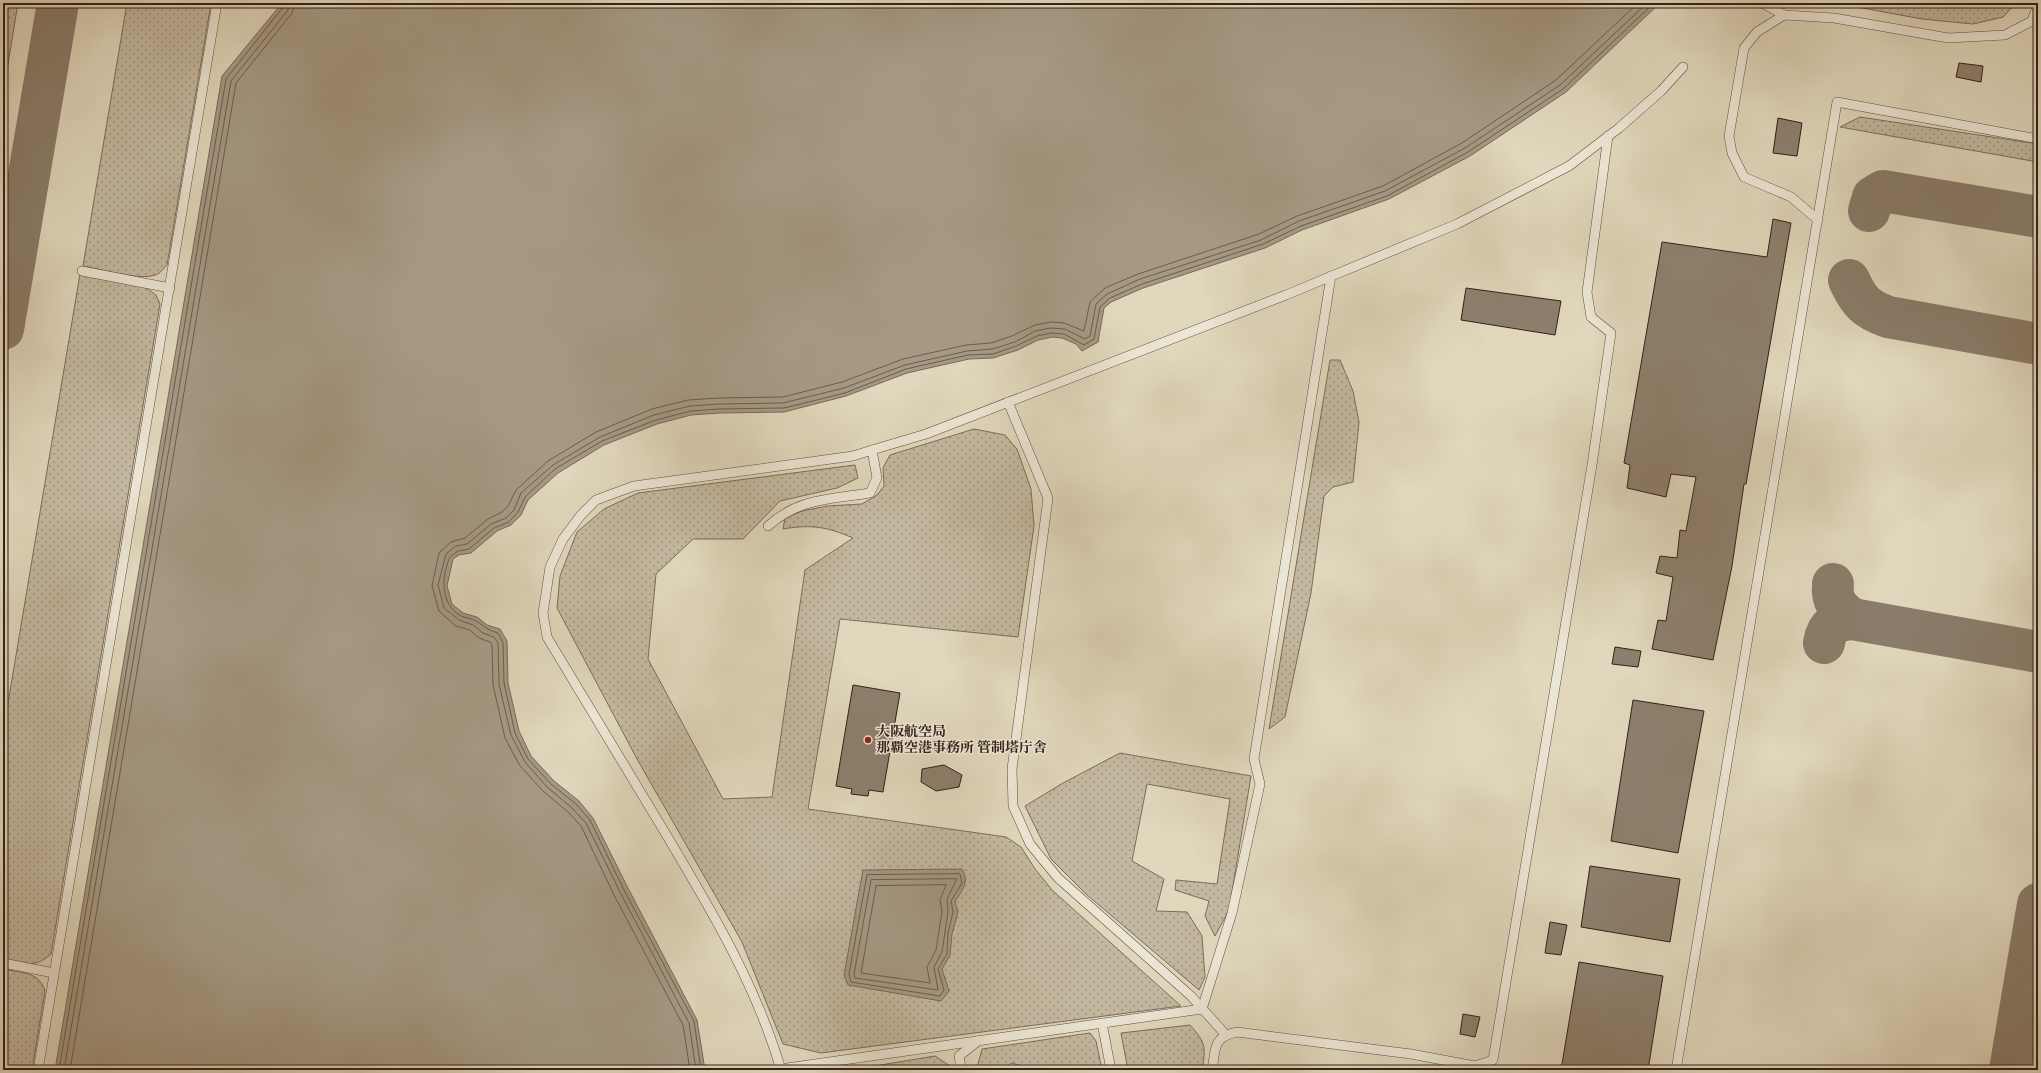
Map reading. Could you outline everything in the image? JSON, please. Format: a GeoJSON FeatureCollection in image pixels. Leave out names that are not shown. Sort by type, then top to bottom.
{"type":"FeatureCollection","features":[{"type":"Feature","properties":{"kind":"lane"},"geometry":{"type":"LineString","coordinates":[[38,1070],[218,3]]}},
{"type":"Feature","properties":{"kind":"lane"},"geometry":{"type":"LineString","coordinates":[[1762,3],[1784,15],[1834,18],[1948,38],[2006,36],[2032,21],[2038,4]]}},
{"type":"Feature","properties":{"kind":"lane"},"geometry":{"type":"LineString","coordinates":[[1784,15],[1757,32],[1744,48],[1729,136],[1732,153],[1744,177],[1791,197],[1818,220]]}},
{"type":"Feature","properties":{"kind":"lane"},"geometry":{"type":"LineString","coordinates":[[1202,1009],[780,1069],[771,1036],[750,985],[722,930],[547,637],[543,613],[550,567],[563,539],[581,515],[596,500],[634,486],[837,458],[872,450],[926,434],[1331,276],[1457,224],[1569,166],[1608,136],[1661,91],[1683,67]]}},
{"type":"Feature","properties":{"kind":"lane"},"geometry":{"type":"LineString","coordinates":[[1676,1070],[1837,102],[2038,139]]}},
{"type":"Feature","properties":{"kind":"lane"},"geometry":{"type":"LineString","coordinates":[[1212,1070],[1217,1041],[1224,1034],[1237,1032],[1412,1054],[1474,1066],[1492,1060],[1592,465],[1611,334],[1591,317],[1587,292],[1608,136]]}},
{"type":"Feature","properties":{"kind":"lane"},"geometry":{"type":"LineString","coordinates":[[82,271],[170,288]]}},
{"type":"Feature","properties":{"kind":"lane"},"geometry":{"type":"LineString","coordinates":[[1202,1009],[1232,913],[1260,784],[1254,759],[1331,276]]}},
{"type":"Feature","properties":{"kind":"lane"},"geometry":{"type":"LineString","coordinates":[[1008,402],[1048,498],[1012,769],[1013,806],[1030,844],[1058,878],[1191,996],[1224,1034]]}},
{"type":"Feature","properties":{"kind":"lane"},"geometry":{"type":"LineString","coordinates":[[768,526],[781,515],[806,502],[870,493],[877,478],[872,450]]}},
{"type":"Feature","properties":{"kind":"lane"},"geometry":{"type":"LineString","coordinates":[[3,963],[54,973]]}},
{"type":"Feature","properties":{"kind":"lane"},"geometry":{"type":"LineString","coordinates":[[1102,1023],[1111,1070]]}},
{"type":"Feature","properties":{"kind":"lane"},"geometry":{"type":"LineString","coordinates":[[964,1070],[961,1068],[959,1056],[979,1040]]}},
{"type":"Feature","properties":{"kind":"shaded area"},"geometry":{"type":"Polygon","coordinates":[[[3,3],[18,3],[3,95],[3,3]]]}},
{"type":"Feature","properties":{"kind":"shaded area"},"geometry":{"type":"Polygon","coordinates":[[[127,3],[211,3],[167,265],[158,274],[142,277],[83,266],[127,3]]]}},
{"type":"Feature","properties":{"kind":"shaded area"},"geometry":{"type":"Polygon","coordinates":[[[1835,3],[2016,3],[2003,17],[1973,24],[1922,19],[1835,3]]]}},
{"type":"Feature","properties":{"kind":"shaded area"},"geometry":{"type":"Polygon","coordinates":[[[1860,117],[2038,144],[2038,162],[1840,127],[1860,117]]]}},
{"type":"Feature","properties":{"kind":"shaded area"},"geometry":{"type":"Polygon","coordinates":[[[80,274],[145,287],[156,295],[160,304],[51,954],[40,962],[28,964],[3,959],[3,733],[80,274]]]}},
{"type":"Feature","properties":{"kind":"shaded area"},"geometry":{"type":"Polygon","coordinates":[[[1330,360],[1340,360],[1353,391],[1359,422],[1353,482],[1333,487],[1324,496],[1311,593],[1285,717],[1269,729],[1330,360]]]}},
{"type":"Feature","properties":{"kind":"shaded area"},"geometry":{"type":"Polygon","coordinates":[[[974,429],[1005,435],[1017,449],[1031,489],[1034,526],[1018,637],[840,619],[808,809],[1006,837],[1021,847],[1035,869],[1052,890],[1181,1006],[821,1053],[783,1044],[742,942],[637,759],[557,608],[560,576],[577,532],[604,509],[638,493],[855,465],[858,478],[837,488],[780,501],[743,539],[693,539],[656,574],[648,659],[723,799],[772,797],[805,570],[853,538],[827,529],[802,527],[783,529],[785,518],[802,511],[827,506],[862,504],[877,495],[884,486],[883,468],[890,455],[974,429]]]}},
{"type":"Feature","properties":{"kind":"shaded area"},"geometry":{"type":"Polygon","coordinates":[[[1120,753],[1251,776],[1229,910],[1215,936],[1205,916],[1209,901],[1175,890],[1176,880],[1217,884],[1230,799],[1147,784],[1132,861],[1164,879],[1156,911],[1187,912],[1202,936],[1205,977],[1199,990],[1086,894],[1051,859],[1025,806],[1063,783],[1120,753]]]}},
{"type":"Feature","properties":{"kind":"shaded area"},"geometry":{"type":"Polygon","coordinates":[[[3,969],[23,972],[34,976],[42,984],[45,991],[32,1070],[3,1070],[3,969]]]}},
{"type":"Feature","properties":{"kind":"shaded area"},"geometry":{"type":"Polygon","coordinates":[[[1190,1025],[1199,1036],[1204,1046],[1202,1070],[1128,1070],[1121,1033],[1190,1025]]]}},
{"type":"Feature","properties":{"kind":"shaded area"},"geometry":{"type":"Polygon","coordinates":[[[1090,1033],[1096,1041],[1102,1070],[1038,1070],[1011,1063],[1006,1070],[983,1070],[978,1064],[982,1049],[1090,1033]]]}},
{"type":"Feature","properties":{"kind":"shaded area"},"geometry":{"type":"Polygon","coordinates":[[[935,1056],[956,1070],[850,1070],[935,1056]]]}},
{"type":"Feature","properties":{"kind":"water"},"geometry":{"type":"Polygon","coordinates":[[[282,3],[1660,3],[1566,92],[1470,156],[1389,199],[1302,230],[1265,248],[1143,288],[1111,302],[1104,308],[1098,342],[1082,351],[1076,344],[1062,338],[1052,337],[1038,340],[1018,350],[993,358],[969,359],[907,373],[846,396],[784,412],[691,415],[657,424],[604,445],[558,473],[528,500],[521,515],[511,525],[497,531],[471,553],[459,555],[453,559],[447,586],[452,604],[463,613],[477,617],[487,625],[500,629],[507,641],[508,683],[519,731],[531,756],[554,781],[579,801],[593,818],[697,1020],[705,1070],[55,1070],[222,76],[282,3]]]}},
{"type":"Feature","properties":{"kind":"water"},"geometry":{"type":"Polygon","coordinates":[[[962,869],[965,882],[955,902],[958,912],[952,934],[950,955],[942,969],[949,991],[941,1001],[848,985],[844,975],[863,870],[962,869]]]}},
{"type":"Feature","properties":{"kind":"building"},"geometry":{"type":"Polygon","coordinates":[[[1959,63],[1983,66],[1981,82],[1956,77],[1959,63]]]}},
{"type":"Feature","properties":{"kind":"building"},"geometry":{"type":"Polygon","coordinates":[[[1778,118],[1802,123],[1797,156],[1773,153],[1778,118]]]}},
{"type":"Feature","properties":{"kind":"building"},"geometry":{"type":"Polygon","coordinates":[[[1773,219],[1791,223],[1746,484],[1744,484],[1732,566],[1713,660],[1652,649],[1658,620],[1666,621],[1673,577],[1656,573],[1660,556],[1677,558],[1680,530],[1686,531],[1696,477],[1671,474],[1666,497],[1627,488],[1630,465],[1624,463],[1662,242],[1767,257],[1773,219]]]}},
{"type":"Feature","properties":{"kind":"building"},"geometry":{"type":"Polygon","coordinates":[[[1466,288],[1561,301],[1555,335],[1461,320],[1466,288]]]}},
{"type":"Feature","properties":{"kind":"building"},"geometry":{"type":"Polygon","coordinates":[[[1615,647],[1641,651],[1638,667],[1612,664],[1615,647]]]}},
{"type":"Feature","properties":{"kind":"building","name":"大阪航空局 那覇空港事務所 管制塔庁舎"},"geometry":{"type":"Polygon","coordinates":[[[853,685],[900,693],[883,792],[869,790],[868,796],[851,794],[852,789],[836,786],[853,685]]]}},
{"type":"Feature","properties":{"kind":"building"},"geometry":{"type":"Polygon","coordinates":[[[1633,700],[1704,711],[1678,853],[1611,841],[1633,700]]]}},
{"type":"Feature","properties":{"kind":"building"},"geometry":{"type":"Polygon","coordinates":[[[944,765],[962,775],[959,787],[936,791],[921,782],[922,769],[944,765]]]}},
{"type":"Feature","properties":{"kind":"building"},"geometry":{"type":"Polygon","coordinates":[[[1590,866],[1680,879],[1670,942],[1581,927],[1590,866]]]}},
{"type":"Feature","properties":{"kind":"building"},"geometry":{"type":"Polygon","coordinates":[[[1550,922],[1567,925],[1561,955],[1545,953],[1550,922]]]}},
{"type":"Feature","properties":{"kind":"building"},"geometry":{"type":"Polygon","coordinates":[[[1579,962],[1663,976],[1648,1070],[1561,1070],[1579,962]]]}},
{"type":"Feature","properties":{"kind":"building"},"geometry":{"type":"Polygon","coordinates":[[[1463,1014],[1480,1017],[1475,1037],[1460,1034],[1463,1014]]]}},
{"type":"Feature","properties":{"kind":"taxiway"},"geometry":{"type":"LineString","coordinates":[[3,329],[58,3]]}},
{"type":"Feature","properties":{"kind":"taxiway"},"geometry":{"type":"LineString","coordinates":[[1869,211],[1873,197],[1883,191],[2038,217]]}},
{"type":"Feature","properties":{"kind":"taxiway"},"geometry":{"type":"LineString","coordinates":[[1849,280],[1856,294],[1864,304],[1874,311],[1888,317],[2038,344]]}},
{"type":"Feature","properties":{"kind":"taxiway"},"geometry":{"type":"LineString","coordinates":[[1833,584],[1833,596],[1837,604],[1843,612],[1852,619]]}},
{"type":"Feature","properties":{"kind":"taxiway"},"geometry":{"type":"LineString","coordinates":[[1824,643],[1827,632],[1833,625],[1841,621],[1852,619],[2038,652]]}},
{"type":"Feature","properties":{"kind":"taxiway"},"geometry":{"type":"LineString","coordinates":[[2010,1070],[2038,904]]}},
{"type":"Feature","properties":{"kind":"place","name":"大阪航空局 那覇空港事務所 管制塔庁舎"},"geometry":{"type":"Point","coordinates":[868,740]}}]}
